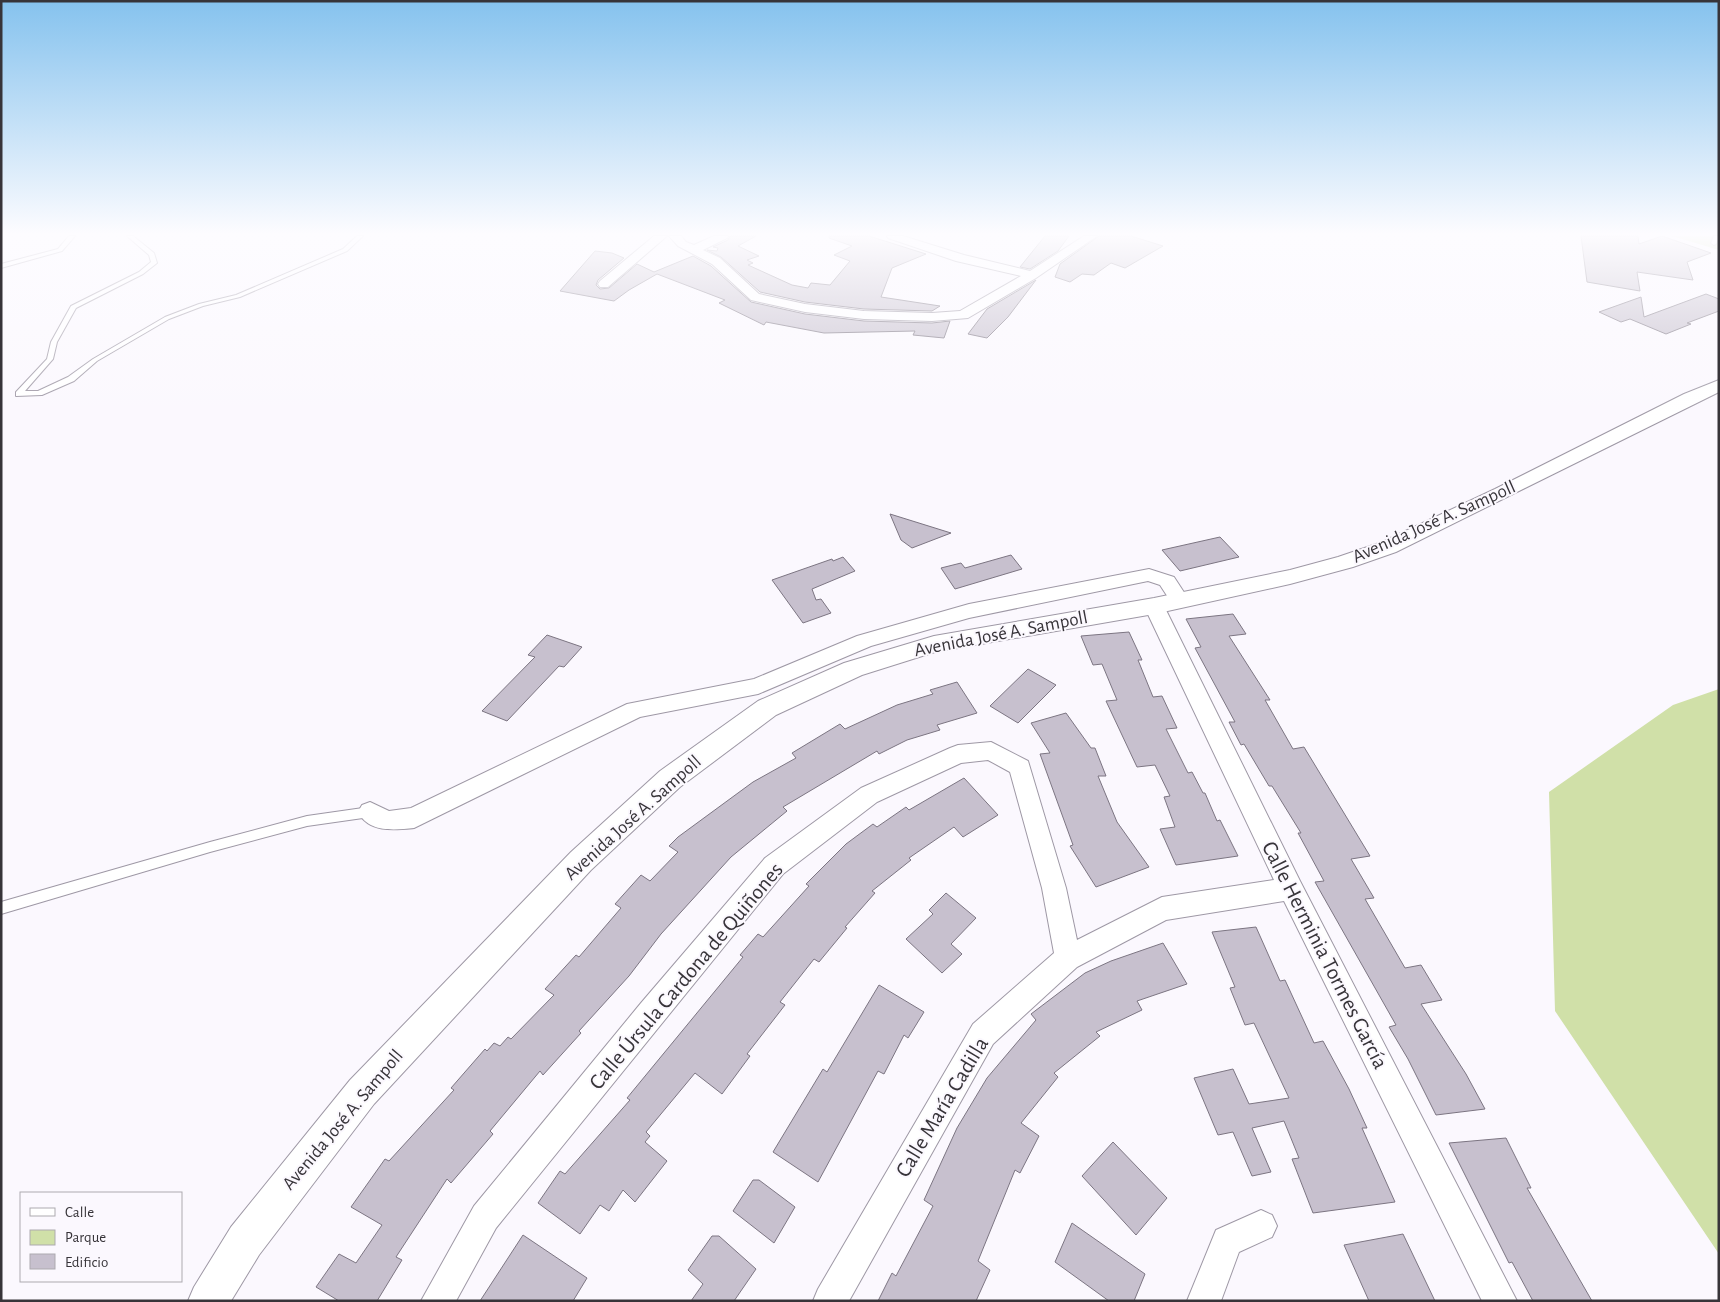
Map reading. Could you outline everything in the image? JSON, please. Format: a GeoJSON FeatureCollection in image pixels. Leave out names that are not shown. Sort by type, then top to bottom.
{"type":"FeatureCollection","features":[{"type":"Feature","properties":{"kind":"street"},"geometry":{"type":"LineString","coordinates":[[755,297],[805,308],[864,315],[932,317],[963,315],[994,297]]}},
{"type":"Feature","properties":{"kind":"street","name":"Avenida José A. Sampoll"},"geometry":{"type":"LineString","coordinates":[[208,1301],[245,1241],[368,1084],[581,861],[762,697],[934,644],[1154,606],[1290,577],[1345,562],[1389,546],[1502,493],[1719,385]]}},
{"type":"Feature","properties":{"kind":"street"},"geometry":{"type":"LineString","coordinates":[[370,812],[386,822],[414,818],[635,710],[762,697],[864,641],[969,611],[1148,575],[1166,580],[1180,600]]}},
{"type":"Feature","properties":{"kind":"street","name":"Calle Herminia Tormes García"},"geometry":{"type":"LineString","coordinates":[[1154,606],[1291,889],[1500,1301]]}},
{"type":"Feature","properties":{"kind":"street","name":"Calle Úrsula Cardona de Quiñones"},"geometry":{"type":"LineString","coordinates":[[438,1301],[485,1217],[651,1013],[774,866],[869,795],[958,754],[991,751],[1020,767],[1054,888],[1068,958]]}},
{"type":"Feature","properties":{"kind":"street","name":"Calle María Cadilla"},"geometry":{"type":"LineString","coordinates":[[830,1301],[983,1034],[1068,958],[1162,908],[1291,889]]}},
{"type":"Feature","properties":{"kind":"street"},"geometry":{"type":"LineString","coordinates":[[1204,1301],[1227,1241],[1261,1226]]}},
{"type":"Feature","properties":{"kind":"lane"},"geometry":{"type":"LineString","coordinates":[[93,297],[73,307],[54,342],[50,359],[18,394],[39,393],[70,379],[95,360],[167,318],[235,297]]}},
{"type":"Feature","properties":{"kind":"lane"},"geometry":{"type":"LineString","coordinates":[[1,908],[210,847],[307,821],[370,812]]}},
{"type":"Feature","properties":{"kind":"green space"},"geometry":{"type":"Polygon","coordinates":[[[1719,689],[1719,1254],[1555,1011],[1549,792],[1673,705],[1719,689]]]}},
{"type":"Feature","properties":{"kind":"building"},"geometry":{"type":"Polygon","coordinates":[[[591,297],[620,297],[614,301],[591,297]]]}},
{"type":"Feature","properties":{"kind":"building"},"geometry":{"type":"Polygon","coordinates":[[[717,297],[745,297],[751,302],[805,314],[864,321],[932,323],[950,321],[944,338],[913,335],[915,331],[824,333],[766,322],[764,325],[719,303],[725,300],[717,297]]]}},
{"type":"Feature","properties":{"kind":"building"},"geometry":{"type":"Polygon","coordinates":[[[781,297],[881,297],[940,306],[932,311],[864,309],[805,302],[781,297]]]}},
{"type":"Feature","properties":{"kind":"building"},"geometry":{"type":"Polygon","coordinates":[[[1008,297],[1023,297],[1008,317],[987,338],[968,334],[987,309],[1008,297]]]}},
{"type":"Feature","properties":{"kind":"building"},"geometry":{"type":"Polygon","coordinates":[[[1641,297],[1644,317],[1699,297],[1713,297],[1719,299],[1719,311],[1687,323],[1691,324],[1666,334],[1630,319],[1621,322],[1599,312],[1641,297]]]}},
{"type":"Feature","properties":{"kind":"building"},"geometry":{"type":"Polygon","coordinates":[[[890,514],[951,533],[912,548],[901,540],[890,514]]]}},
{"type":"Feature","properties":{"kind":"building"},"geometry":{"type":"Polygon","coordinates":[[[1220,537],[1239,557],[1180,571],[1162,550],[1220,537]]]}},
{"type":"Feature","properties":{"kind":"building"},"geometry":{"type":"Polygon","coordinates":[[[1011,555],[1022,569],[955,589],[941,568],[961,563],[965,568],[1011,555]]]}},
{"type":"Feature","properties":{"kind":"building"},"geometry":{"type":"Polygon","coordinates":[[[843,557],[855,571],[812,589],[816,600],[821,599],[831,613],[803,623],[772,580],[843,557]]]}},
{"type":"Feature","properties":{"kind":"building"},"geometry":{"type":"Polygon","coordinates":[[[1233,614],[1246,634],[1229,636],[1270,700],[1265,700],[1293,749],[1304,747],[1370,856],[1351,859],[1374,898],[1365,899],[1405,968],[1421,965],[1442,1000],[1421,1004],[1466,1074],[1485,1109],[1436,1115],[1408,1059],[1389,1027],[1396,1025],[1315,882],[1324,881],[1298,833],[1301,833],[1272,786],[1269,786],[1244,744],[1241,745],[1229,722],[1235,722],[1195,648],[1201,647],[1186,619],[1233,614]]]}},
{"type":"Feature","properties":{"kind":"building"},"geometry":{"type":"Polygon","coordinates":[[[1129,632],[1142,660],[1138,660],[1153,697],[1162,696],[1177,728],[1166,729],[1188,773],[1192,772],[1203,793],[1205,793],[1217,821],[1220,820],[1238,856],[1176,865],[1160,829],[1175,827],[1164,797],[1170,796],[1155,765],[1137,767],[1106,701],[1117,700],[1102,664],[1093,665],[1081,636],[1129,632]]]}},
{"type":"Feature","properties":{"kind":"building"},"geometry":{"type":"Polygon","coordinates":[[[547,635],[582,647],[564,667],[559,666],[507,721],[482,711],[535,657],[528,655],[547,635]]]}},
{"type":"Feature","properties":{"kind":"building"},"geometry":{"type":"Polygon","coordinates":[[[1028,669],[1056,685],[1018,723],[990,706],[1028,669]]]}},
{"type":"Feature","properties":{"kind":"building"},"geometry":{"type":"Polygon","coordinates":[[[957,682],[977,713],[937,725],[940,730],[907,740],[879,754],[877,751],[783,807],[787,811],[731,857],[661,934],[629,976],[579,1031],[581,1033],[543,1075],[540,1071],[490,1131],[493,1134],[451,1183],[447,1179],[396,1257],[402,1260],[377,1301],[339,1301],[316,1287],[339,1254],[356,1263],[382,1225],[351,1207],[385,1159],[389,1161],[454,1090],[451,1088],[485,1049],[487,1051],[494,1043],[500,1046],[508,1037],[511,1039],[554,995],[545,989],[576,955],[579,957],[621,908],[615,904],[641,875],[650,881],[678,852],[669,846],[678,837],[753,782],[796,758],[792,753],[840,724],[845,729],[897,705],[933,694],[930,690],[957,682]]]}},
{"type":"Feature","properties":{"kind":"building"},"geometry":{"type":"Polygon","coordinates":[[[1066,713],[1091,748],[1095,748],[1106,776],[1098,776],[1117,822],[1149,867],[1096,887],[1070,846],[1073,845],[1040,754],[1050,753],[1031,723],[1066,713]]]}},
{"type":"Feature","properties":{"kind":"building"},"geometry":{"type":"Polygon","coordinates":[[[964,778],[998,815],[963,837],[954,827],[909,858],[911,860],[872,891],[875,893],[845,927],[847,928],[819,962],[814,959],[780,1002],[785,1005],[747,1054],[750,1056],[722,1094],[695,1073],[646,1132],[650,1136],[645,1142],[667,1161],[635,1202],[623,1190],[609,1211],[600,1205],[580,1234],[538,1203],[560,1171],[565,1174],[630,1100],[627,1098],[743,957],[740,955],[758,934],[763,937],[809,886],[806,884],[846,844],[873,824],[877,827],[906,807],[909,810],[964,778]]]}},
{"type":"Feature","properties":{"kind":"building"},"geometry":{"type":"Polygon","coordinates":[[[946,893],[976,918],[951,944],[962,954],[942,973],[906,939],[933,914],[929,910],[946,893]]]}},
{"type":"Feature","properties":{"kind":"building"},"geometry":{"type":"Polygon","coordinates":[[[1256,927],[1280,981],[1285,980],[1314,1043],[1323,1041],[1349,1089],[1367,1128],[1362,1128],[1395,1202],[1313,1213],[1292,1159],[1299,1158],[1284,1121],[1252,1128],[1271,1172],[1252,1176],[1233,1132],[1218,1135],[1194,1078],[1233,1069],[1249,1104],[1289,1098],[1254,1023],[1245,1025],[1230,988],[1235,987],[1212,932],[1256,927]]]}},
{"type":"Feature","properties":{"kind":"building"},"geometry":{"type":"Polygon","coordinates":[[[1163,943],[1187,984],[1137,1001],[1142,1010],[1096,1032],[1100,1036],[1054,1073],[1058,1077],[1021,1123],[1039,1136],[1020,1173],[1015,1170],[978,1261],[990,1270],[976,1301],[878,1301],[892,1273],[896,1276],[933,1206],[924,1200],[957,1128],[987,1078],[1036,1020],[1031,1014],[1085,973],[1111,961],[1163,943]]]}},
{"type":"Feature","properties":{"kind":"building"},"geometry":{"type":"Polygon","coordinates":[[[879,985],[924,1012],[908,1038],[904,1035],[884,1074],[878,1071],[818,1182],[773,1152],[823,1069],[827,1072],[879,985]]]}},
{"type":"Feature","properties":{"kind":"building"},"geometry":{"type":"Polygon","coordinates":[[[1506,1138],[1531,1188],[1527,1188],[1592,1301],[1533,1301],[1512,1262],[1509,1263],[1449,1143],[1506,1138]]]}},
{"type":"Feature","properties":{"kind":"building"},"geometry":{"type":"Polygon","coordinates":[[[1113,1142],[1167,1198],[1136,1235],[1082,1176],[1113,1142]]]}},
{"type":"Feature","properties":{"kind":"building"},"geometry":{"type":"Polygon","coordinates":[[[753,1180],[759,1180],[795,1207],[774,1243],[733,1211],[753,1180]]]}},
{"type":"Feature","properties":{"kind":"building"},"geometry":{"type":"Polygon","coordinates":[[[1072,1223],[1145,1274],[1134,1301],[1109,1301],[1055,1262],[1072,1223]]]}},
{"type":"Feature","properties":{"kind":"building"},"geometry":{"type":"Polygon","coordinates":[[[1403,1234],[1435,1301],[1369,1301],[1344,1245],[1403,1234]]]}},
{"type":"Feature","properties":{"kind":"building"},"geometry":{"type":"Polygon","coordinates":[[[523,1235],[587,1278],[573,1301],[480,1301],[523,1235]]]}},
{"type":"Feature","properties":{"kind":"building"},"geometry":{"type":"Polygon","coordinates":[[[712,1236],[719,1236],[756,1269],[734,1301],[691,1301],[703,1284],[688,1270],[712,1236]]]}}]}
